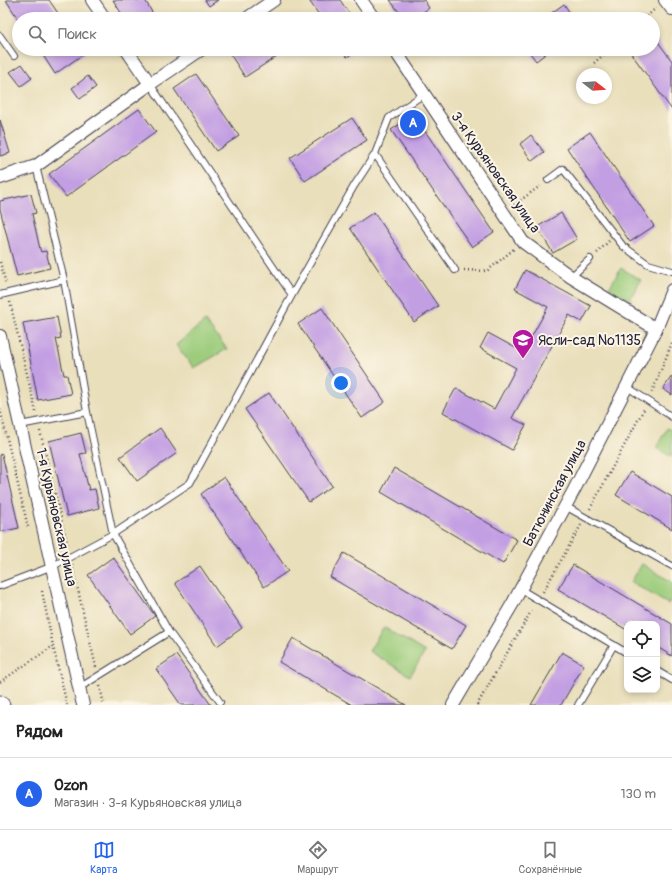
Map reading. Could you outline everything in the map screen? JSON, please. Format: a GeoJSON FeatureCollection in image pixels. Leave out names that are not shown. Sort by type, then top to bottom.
{"type":"FeatureCollection","features":[{"type":"Feature","properties":{"kind":"street"},"geometry":{"type":"LineString","coordinates":[[92,0],[100,12]]}},
{"type":"Feature","properties":{"kind":"street"},"geometry":{"type":"LineString","coordinates":[[256,12],[274,0]]}},
{"type":"Feature","properties":{"kind":"street"},"geometry":{"type":"LineString","coordinates":[[362,0],[370,12]]}},
{"type":"Feature","properties":{"kind":"street"},"geometry":{"type":"LineString","coordinates":[[665,0],[672,9]]}},
{"type":"Feature","properties":{"kind":"street"},"geometry":{"type":"LineString","coordinates":[[131,56],[150,84]]}},
{"type":"Feature","properties":{"kind":"street"},"geometry":{"type":"LineString","coordinates":[[0,178],[36,166],[192,56]]}},
{"type":"Feature","properties":{"kind":"street","name":"3-я Курьяновская улица"},"geometry":{"type":"LineString","coordinates":[[399,56],[523,242],[571,277],[656,328]]}},
{"type":"Feature","properties":{"kind":"street","name":"Батюнинская улица"},"geometry":{"type":"LineString","coordinates":[[453,705],[520,589],[565,506],[656,328],[672,290]]}},
{"type":"Feature","properties":{"kind":"street","name":"1-я Курьяновская улица"},"geometry":{"type":"LineString","coordinates":[[0,336],[53,566],[83,705]]}},
{"type":"Feature","properties":{"kind":"lane"},"geometry":{"type":"LineString","coordinates":[[0,36],[12,53]]}},
{"type":"Feature","properties":{"kind":"lane"},"geometry":{"type":"LineString","coordinates":[[150,84],[292,295]]}},
{"type":"Feature","properties":{"kind":"lane"},"geometry":{"type":"LineString","coordinates":[[0,586],[53,566],[113,534],[190,483],[292,295],[354,186],[374,154],[389,118],[424,94]]}},
{"type":"Feature","properties":{"kind":"lane"},"geometry":{"type":"LineString","coordinates":[[374,154],[455,270]]}},
{"type":"Feature","properties":{"kind":"lane"},"geometry":{"type":"LineString","coordinates":[[36,166],[64,280],[87,412],[113,534],[169,632],[220,702]]}},
{"type":"Feature","properties":{"kind":"lane"},"geometry":{"type":"LineString","coordinates":[[548,180],[564,169],[623,246],[648,264],[672,271]]}},
{"type":"Feature","properties":{"kind":"lane"},"geometry":{"type":"LineString","coordinates":[[571,277],[590,259]]}},
{"type":"Feature","properties":{"kind":"lane"},"geometry":{"type":"LineString","coordinates":[[0,295],[64,280]]}},
{"type":"Feature","properties":{"kind":"lane"},"geometry":{"type":"LineString","coordinates":[[626,386],[672,417]]}},
{"type":"Feature","properties":{"kind":"lane"},"geometry":{"type":"LineString","coordinates":[[20,425],[87,412]]}},
{"type":"Feature","properties":{"kind":"lane"},"geometry":{"type":"LineString","coordinates":[[565,506],[672,566]]}},
{"type":"Feature","properties":{"kind":"lane"},"geometry":{"type":"LineString","coordinates":[[520,589],[624,651]]}},
{"type":"Feature","properties":{"kind":"lane"},"geometry":{"type":"LineString","coordinates":[[79,688],[169,632]]}},
{"type":"Feature","properties":{"kind":"lane"},"geometry":{"type":"LineString","coordinates":[[578,705],[614,646]]}},
{"type":"Feature","properties":{"kind":"lane"},"geometry":{"type":"LineString","coordinates":[[660,673],[672,680]]}},
{"type":"Feature","properties":{"kind":"path"},"geometry":{"type":"LineString","coordinates":[[594,63],[602,56]]}},
{"type":"Feature","properties":{"kind":"path"},"geometry":{"type":"LineString","coordinates":[[504,213],[548,180]]}},
{"type":"Feature","properties":{"kind":"path"},"geometry":{"type":"LineString","coordinates":[[590,259],[615,236]]}},
{"type":"Feature","properties":{"kind":"path"},"geometry":{"type":"LineString","coordinates":[[455,270],[488,271],[523,242]]}},
{"type":"Feature","properties":{"kind":"path"},"geometry":{"type":"LineString","coordinates":[[0,262],[104,705]]}},
{"type":"Feature","properties":{"kind":"path"},"geometry":{"type":"LineString","coordinates":[[0,409],[30,533]]}},
{"type":"Feature","properties":{"kind":"path"},"geometry":{"type":"LineString","coordinates":[[39,572],[53,646],[67,705]]}},
{"type":"Feature","properties":{"kind":"path"},"geometry":{"type":"LineString","coordinates":[[0,682],[53,646]]}},
{"type":"Feature","properties":{"kind":"green space"},"geometry":{"type":"Polygon","coordinates":[[[621,268],[641,280],[629,300],[609,288],[621,268]]]}},
{"type":"Feature","properties":{"kind":"green space"},"geometry":{"type":"Polygon","coordinates":[[[205,321],[227,349],[194,368],[176,345],[205,321]]]}},
{"type":"Feature","properties":{"kind":"green space"},"geometry":{"type":"Polygon","coordinates":[[[667,428],[672,431],[672,457],[656,448],[667,428]]]}},
{"type":"Feature","properties":{"kind":"green space"},"geometry":{"type":"Polygon","coordinates":[[[642,564],[672,582],[672,597],[668,604],[631,582],[642,564]]]}},
{"type":"Feature","properties":{"kind":"green space"},"geometry":{"type":"Polygon","coordinates":[[[384,627],[425,652],[410,676],[369,651],[384,627]]]}},
{"type":"Feature","properties":{"kind":"building"},"geometry":{"type":"Polygon","coordinates":[[[6,0],[49,0],[57,12],[14,12],[6,0]]]}},
{"type":"Feature","properties":{"kind":"building"},"geometry":{"type":"Polygon","coordinates":[[[113,0],[145,0],[152,12],[121,12],[113,0]]]}},
{"type":"Feature","properties":{"kind":"building"},"geometry":{"type":"Polygon","coordinates":[[[205,0],[218,0],[209,6],[205,0]]]}},
{"type":"Feature","properties":{"kind":"building"},"geometry":{"type":"Polygon","coordinates":[[[313,0],[340,0],[348,12],[317,12],[310,2],[313,0]]]}},
{"type":"Feature","properties":{"kind":"building"},"geometry":{"type":"Polygon","coordinates":[[[390,0],[424,0],[429,8],[423,12],[399,12],[390,0]]]}},
{"type":"Feature","properties":{"kind":"building"},"geometry":{"type":"Polygon","coordinates":[[[564,4],[569,12],[553,12],[564,4]]]}},
{"type":"Feature","properties":{"kind":"building"},"geometry":{"type":"Polygon","coordinates":[[[660,45],[672,61],[672,110],[633,56],[660,56],[660,45]]]}},
{"type":"Feature","properties":{"kind":"building"},"geometry":{"type":"Polygon","coordinates":[[[43,56],[81,56],[55,74],[43,56]]]}},
{"type":"Feature","properties":{"kind":"building"},"geometry":{"type":"Polygon","coordinates":[[[231,56],[277,56],[245,77],[231,56]]]}},
{"type":"Feature","properties":{"kind":"building"},"geometry":{"type":"Polygon","coordinates":[[[532,56],[543,56],[536,61],[532,56]]]}},
{"type":"Feature","properties":{"kind":"building"},"geometry":{"type":"Polygon","coordinates":[[[22,64],[32,78],[21,86],[10,72],[22,64]]]}},
{"type":"Feature","properties":{"kind":"building"},"geometry":{"type":"Polygon","coordinates":[[[196,74],[239,136],[216,151],[174,89],[196,74]]]}},
{"type":"Feature","properties":{"kind":"building"},"geometry":{"type":"Polygon","coordinates":[[[88,76],[96,87],[80,99],[72,88],[88,76]]]}},
{"type":"Feature","properties":{"kind":"building"},"geometry":{"type":"Polygon","coordinates":[[[139,109],[156,132],[66,197],[49,174],[139,109]]]}},
{"type":"Feature","properties":{"kind":"building"},"geometry":{"type":"Polygon","coordinates":[[[414,115],[494,232],[472,247],[391,130],[414,115]]]}},
{"type":"Feature","properties":{"kind":"building"},"geometry":{"type":"Polygon","coordinates":[[[352,118],[367,140],[305,181],[290,158],[352,118]]]}},
{"type":"Feature","properties":{"kind":"building"},"geometry":{"type":"Polygon","coordinates":[[[0,120],[10,153],[0,156],[0,120]]]}},
{"type":"Feature","properties":{"kind":"building"},"geometry":{"type":"Polygon","coordinates":[[[590,132],[654,226],[630,242],[567,148],[590,132]]]}},
{"type":"Feature","properties":{"kind":"building"},"geometry":{"type":"Polygon","coordinates":[[[531,135],[544,152],[532,161],[520,144],[531,135]]]}},
{"type":"Feature","properties":{"kind":"building"},"geometry":{"type":"Polygon","coordinates":[[[31,194],[36,213],[32,214],[40,249],[41,252],[46,251],[50,268],[17,276],[0,209],[0,201],[31,194]]]}},
{"type":"Feature","properties":{"kind":"building"},"geometry":{"type":"Polygon","coordinates":[[[374,212],[438,306],[414,322],[350,228],[374,212]]]}},
{"type":"Feature","properties":{"kind":"building"},"geometry":{"type":"Polygon","coordinates":[[[561,213],[577,239],[553,253],[537,227],[561,213]]]}},
{"type":"Feature","properties":{"kind":"building","name":"Ясли-сад №1135"},"geometry":{"type":"Polygon","coordinates":[[[525,270],[591,306],[582,322],[569,315],[512,418],[526,425],[512,450],[443,412],[456,388],[494,409],[516,368],[480,348],[488,333],[523,352],[548,307],[515,289],[525,270]]]}},
{"type":"Feature","properties":{"kind":"building"},"geometry":{"type":"Polygon","coordinates":[[[322,308],[385,402],[362,418],[298,324],[322,308]]]}},
{"type":"Feature","properties":{"kind":"building"},"geometry":{"type":"Polygon","coordinates":[[[57,317],[61,338],[56,339],[64,375],[67,375],[71,394],[38,400],[23,323],[57,317]]]}},
{"type":"Feature","properties":{"kind":"building"},"geometry":{"type":"Polygon","coordinates":[[[672,376],[672,395],[663,389],[672,376]]]}},
{"type":"Feature","properties":{"kind":"building"},"geometry":{"type":"Polygon","coordinates":[[[269,393],[332,486],[309,502],[245,409],[269,393]]]}},
{"type":"Feature","properties":{"kind":"building"},"geometry":{"type":"Polygon","coordinates":[[[160,428],[177,453],[137,481],[120,457],[160,428]]]}},
{"type":"Feature","properties":{"kind":"building"},"geometry":{"type":"Polygon","coordinates":[[[81,433],[86,453],[80,454],[89,490],[95,489],[99,508],[67,516],[49,441],[81,433]]]}},
{"type":"Feature","properties":{"kind":"building"},"geometry":{"type":"Polygon","coordinates":[[[2,454],[19,528],[0,532],[0,455],[2,454]]]}},
{"type":"Feature","properties":{"kind":"building"},"geometry":{"type":"Polygon","coordinates":[[[394,468],[517,540],[503,564],[381,492],[394,468]]]}},
{"type":"Feature","properties":{"kind":"building"},"geometry":{"type":"Polygon","coordinates":[[[630,472],[672,497],[672,529],[616,495],[630,472]]]}},
{"type":"Feature","properties":{"kind":"building"},"geometry":{"type":"Polygon","coordinates":[[[224,477],[288,571],[264,587],[201,494],[224,477]]]}},
{"type":"Feature","properties":{"kind":"building"},"geometry":{"type":"Polygon","coordinates":[[[344,553],[466,625],[452,649],[330,577],[344,553]]]}},
{"type":"Feature","properties":{"kind":"building"},"geometry":{"type":"Polygon","coordinates":[[[113,557],[155,616],[130,634],[88,575],[113,557]]]}},
{"type":"Feature","properties":{"kind":"building"},"geometry":{"type":"Polygon","coordinates":[[[573,565],[672,624],[672,656],[660,649],[660,621],[624,621],[624,628],[558,589],[573,565]]]}},
{"type":"Feature","properties":{"kind":"building"},"geometry":{"type":"Polygon","coordinates":[[[200,566],[242,628],[217,646],[175,583],[200,566]]]}},
{"type":"Feature","properties":{"kind":"building"},"geometry":{"type":"Polygon","coordinates":[[[293,638],[406,705],[352,705],[279,662],[293,638]]]}},
{"type":"Feature","properties":{"kind":"building"},"geometry":{"type":"Polygon","coordinates":[[[562,652],[584,665],[561,705],[531,705],[562,652]]]}},
{"type":"Feature","properties":{"kind":"building"},"geometry":{"type":"Polygon","coordinates":[[[176,655],[211,705],[181,705],[156,669],[176,655]]]}},
{"type":"Feature","properties":{"kind":"place","name":"Ozon"},"geometry":{"type":"Point","coordinates":[413,123]}},
{"type":"Feature","properties":{"kind":"place","name":"Ясли-сад №1135"},"geometry":{"type":"Point","coordinates":[523,360]}}]}
